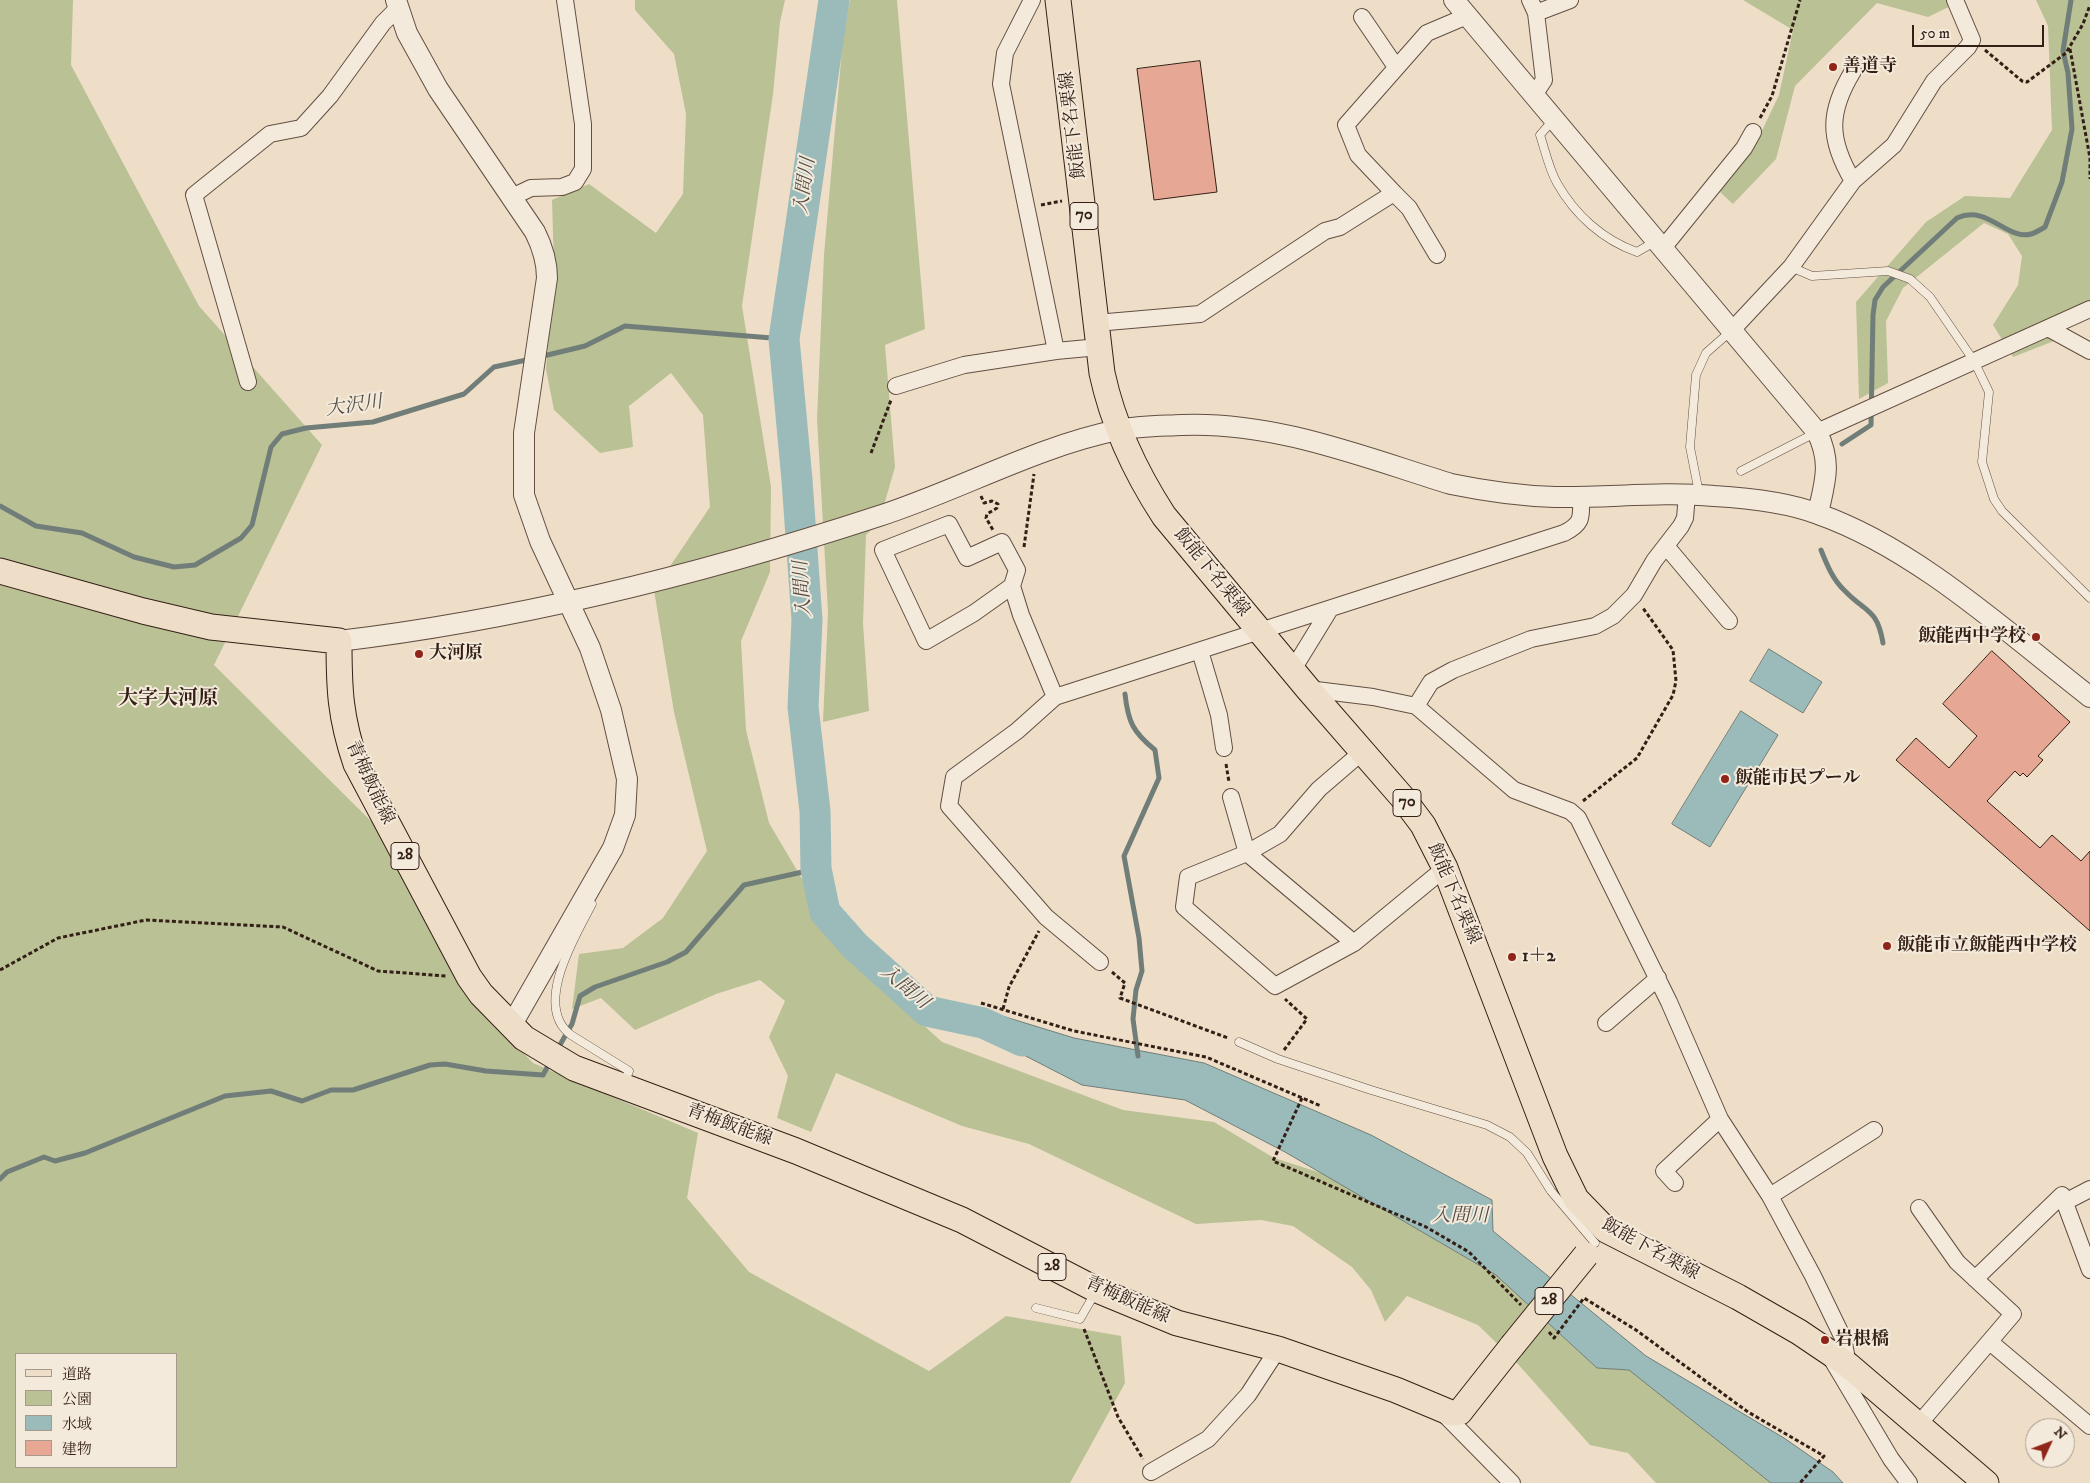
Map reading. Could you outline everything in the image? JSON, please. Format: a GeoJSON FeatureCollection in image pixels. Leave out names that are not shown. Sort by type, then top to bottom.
{"type":"FeatureCollection","features":[{"type":"Feature","properties":{"kind":"main road","name":"飯能下名栗線"},"geometry":{"type":"LineString","coordinates":[[1058,0],[1097,335],[1109,406],[1119,430],[1148,493],[1164,516],[1300,680],[1402,797],[1423,825],[1446,868],[1568,1185],[1587,1212],[1596,1242],[1738,1297],[1800,1332],[1848,1365],[1986,1483]]}},
{"type":"Feature","properties":{"kind":"main road"},"geometry":{"type":"LineString","coordinates":[[0,570],[143,611],[211,627],[339,641]]}},
{"type":"Feature","properties":{"kind":"main road","name":"青梅飯能線"},"geometry":{"type":"LineString","coordinates":[[339,641],[340,700],[345,732],[356,764],[469,977],[481,994],[511,1026],[533,1043],[574,1068],[623,1088],[796,1151],[962,1220],[1097,1290],[1177,1323],[1278,1349],[1396,1390],[1451,1413],[1460,1412],[1596,1242]]}},
{"type":"Feature","properties":{"kind":"street"},"geometry":{"type":"LineString","coordinates":[[512,197],[531,188],[562,187],[574,182],[583,169],[583,124],[565,0]]}},
{"type":"Feature","properties":{"kind":"street"},"geometry":{"type":"LineString","coordinates":[[1032,0],[1005,53],[1001,84],[1056,351]]}},
{"type":"Feature","properties":{"kind":"street"},"geometry":{"type":"LineString","coordinates":[[1454,0],[1817,432],[1825,450],[1826,467],[1818,513]]}},
{"type":"Feature","properties":{"kind":"street"},"geometry":{"type":"LineString","coordinates":[[1534,96],[1544,80],[1533,6],[1570,0]]}},
{"type":"Feature","properties":{"kind":"street"},"geometry":{"type":"LineString","coordinates":[[1732,330],[1791,267],[1853,181],[1894,146],[1934,81],[1972,40],[1955,0]]}},
{"type":"Feature","properties":{"kind":"street"},"geometry":{"type":"LineString","coordinates":[[397,4],[407,33],[438,89],[536,232],[547,264],[547,278],[524,433],[524,495],[540,541],[590,648],[611,710],[627,779],[625,815],[613,848],[511,1026]]}},
{"type":"Feature","properties":{"kind":"street"},"geometry":{"type":"LineString","coordinates":[[248,382],[194,195],[270,134],[301,128],[330,96],[397,4]]}},
{"type":"Feature","properties":{"kind":"street"},"geometry":{"type":"LineString","coordinates":[[1437,255],[1409,208],[1358,155],[1346,125],[1427,33],[1467,16]]}},
{"type":"Feature","properties":{"kind":"street"},"geometry":{"type":"LineString","coordinates":[[1362,17],[1396,67]]}},
{"type":"Feature","properties":{"kind":"street"},"geometry":{"type":"LineString","coordinates":[[1853,71],[1840,93],[1833,124],[1844,167],[1853,181]]}},
{"type":"Feature","properties":{"kind":"street"},"geometry":{"type":"LineString","coordinates":[[1660,244],[1744,148],[1752,132]]}},
{"type":"Feature","properties":{"kind":"street"},"geometry":{"type":"LineString","coordinates":[[896,386],[964,365],[1056,351],[1097,335],[1200,314],[1325,231],[1340,227],[1394,193]]}},
{"type":"Feature","properties":{"kind":"street"},"geometry":{"type":"LineString","coordinates":[[1817,432],[2090,309]]}},
{"type":"Feature","properties":{"kind":"street"},"geometry":{"type":"LineString","coordinates":[[2048,328],[2090,351]]}},
{"type":"Feature","properties":{"kind":"street"},"geometry":{"type":"LineString","coordinates":[[339,641],[469,622],[570,603],[672,578],[883,515],[1036,456],[1119,430],[1183,425],[1253,428],[1315,442],[1441,481],[1478,489],[1555,497],[1693,495],[1768,502],[1818,513],[1873,539],[1925,569],[2090,697]]}},
{"type":"Feature","properties":{"kind":"street"},"geometry":{"type":"LineString","coordinates":[[1416,706],[1431,682],[1453,670],[1531,639],[1605,622],[1634,595],[1681,526],[1693,495]]}},
{"type":"Feature","properties":{"kind":"street"},"geometry":{"type":"LineString","coordinates":[[1100,962],[1046,917],[949,806],[954,777],[1017,731],[1055,697],[1564,533],[1576,527],[1581,518],[1581,497]]}},
{"type":"Feature","properties":{"kind":"street"},"geometry":{"type":"LineString","coordinates":[[1014,578],[974,613],[926,641],[883,550],[949,524],[967,558],[1001,543],[1014,578],[1021,615],[1055,697]]}},
{"type":"Feature","properties":{"kind":"street"},"geometry":{"type":"LineString","coordinates":[[1666,546],[1729,621]]}},
{"type":"Feature","properties":{"kind":"street"},"geometry":{"type":"LineString","coordinates":[[1330,609],[1300,680],[1416,706],[1514,790],[1570,811],[1578,818],[1658,978],[1720,1119],[1770,1196],[1813,1276],[1843,1338],[1848,1365]]}},
{"type":"Feature","properties":{"kind":"street"},"geometry":{"type":"LineString","coordinates":[[1200,651],[1219,715],[1224,748]]}},
{"type":"Feature","properties":{"kind":"street"},"geometry":{"type":"LineString","coordinates":[[1362,752],[1319,789],[1280,834],[1247,853],[1188,877],[1184,907],[1275,986],[1354,943],[1446,868]]}},
{"type":"Feature","properties":{"kind":"street"},"geometry":{"type":"LineString","coordinates":[[1231,797],[1247,853],[1354,943]]}},
{"type":"Feature","properties":{"kind":"street"},"geometry":{"type":"LineString","coordinates":[[1606,1023],[1658,978]]}},
{"type":"Feature","properties":{"kind":"street"},"geometry":{"type":"LineString","coordinates":[[1675,1183],[1664,1171],[1720,1119]]}},
{"type":"Feature","properties":{"kind":"street"},"geometry":{"type":"LineString","coordinates":[[1770,1196],[1874,1130]]}},
{"type":"Feature","properties":{"kind":"street"},"geometry":{"type":"LineString","coordinates":[[2065,1202],[2090,1189]]}},
{"type":"Feature","properties":{"kind":"street"},"geometry":{"type":"LineString","coordinates":[[1975,1279],[2062,1195],[2090,1270]]}},
{"type":"Feature","properties":{"kind":"street"},"geometry":{"type":"LineString","coordinates":[[1918,1425],[2013,1314],[1957,1262],[1919,1208]]}},
{"type":"Feature","properties":{"kind":"street"},"geometry":{"type":"LineString","coordinates":[[1990,1342],[2090,1426]]}},
{"type":"Feature","properties":{"kind":"street"},"geometry":{"type":"LineString","coordinates":[[1151,1472],[1208,1439],[1248,1394],[1278,1349]]}},
{"type":"Feature","properties":{"kind":"street"},"geometry":{"type":"LineString","coordinates":[[1828,1351],[1891,1459],[1909,1483]]}},
{"type":"Feature","properties":{"kind":"street"},"geometry":{"type":"LineString","coordinates":[[1438,1408],[1512,1483]]}},
{"type":"Feature","properties":{"kind":"lane"},"geometry":{"type":"LineString","coordinates":[[1554,119],[1540,135],[1556,182],[1588,223],[1617,245],[1638,252],[1660,244]]}},
{"type":"Feature","properties":{"kind":"lane"},"geometry":{"type":"LineString","coordinates":[[1791,267],[1812,276],[1888,271],[1910,279],[1930,297],[1974,361],[1989,392],[1982,462],[1994,499],[2002,511],[2090,598]]}},
{"type":"Feature","properties":{"kind":"lane"},"geometry":{"type":"LineString","coordinates":[[1693,495],[1690,447],[1696,375],[1706,353],[1732,330]]}},
{"type":"Feature","properties":{"kind":"lane"},"geometry":{"type":"LineString","coordinates":[[1741,471],[1817,432]]}},
{"type":"Feature","properties":{"kind":"lane"},"geometry":{"type":"LineString","coordinates":[[585,897],[593,902],[568,952],[557,983],[555,998],[559,1020],[568,1032],[628,1071],[623,1088]]}},
{"type":"Feature","properties":{"kind":"lane"},"geometry":{"type":"LineString","coordinates":[[1239,1042],[1278,1059],[1371,1090],[1487,1125],[1510,1137],[1527,1153],[1551,1190],[1596,1242]]}},
{"type":"Feature","properties":{"kind":"lane"},"geometry":{"type":"LineString","coordinates":[[1036,1308],[1080,1319],[1097,1290]]}},
{"type":"Feature","properties":{"kind":"path"},"geometry":{"type":"LineString","coordinates":[[1752,132],[1772,96],[1800,0]]}},
{"type":"Feature","properties":{"kind":"path"},"geometry":{"type":"LineString","coordinates":[[1972,40],[2022,81],[2027,82],[2070,49],[2090,5]]}},
{"type":"Feature","properties":{"kind":"path"},"geometry":{"type":"LineString","coordinates":[[2070,49],[2090,158],[2090,179]]}},
{"type":"Feature","properties":{"kind":"path"},"geometry":{"type":"LineString","coordinates":[[1028,208],[1082,197]]}},
{"type":"Feature","properties":{"kind":"path"},"geometry":{"type":"LineString","coordinates":[[871,453],[896,386]]}},
{"type":"Feature","properties":{"kind":"path"},"geometry":{"type":"LineString","coordinates":[[1014,578],[1022,560],[1036,456]]}},
{"type":"Feature","properties":{"kind":"path"},"geometry":{"type":"LineString","coordinates":[[974,480],[984,503],[992,501],[998,504],[997,508],[987,514],[986,518],[1001,543]]}},
{"type":"Feature","properties":{"kind":"path"},"geometry":{"type":"LineString","coordinates":[[1570,811],[1638,758],[1673,695],[1676,681],[1673,650],[1634,595]]}},
{"type":"Feature","properties":{"kind":"path"},"geometry":{"type":"LineString","coordinates":[[1224,748],[1231,797]]}},
{"type":"Feature","properties":{"kind":"path"},"geometry":{"type":"LineString","coordinates":[[1003,1009],[1009,987],[1046,917]]}},
{"type":"Feature","properties":{"kind":"path"},"geometry":{"type":"LineString","coordinates":[[0,970],[58,938],[146,920],[283,927],[378,971],[469,977]]}},
{"type":"Feature","properties":{"kind":"path"},"geometry":{"type":"LineString","coordinates":[[1100,962],[1125,982],[1120,998],[1239,1042]]}},
{"type":"Feature","properties":{"kind":"path"},"geometry":{"type":"LineString","coordinates":[[981,1003],[1074,1031],[1206,1057],[1321,1106]]}},
{"type":"Feature","properties":{"kind":"path"},"geometry":{"type":"LineString","coordinates":[[1278,1059],[1307,1019],[1301,1013]]}},
{"type":"Feature","properties":{"kind":"path"},"geometry":{"type":"LineString","coordinates":[[1302,1098],[1274,1161],[1426,1227],[1469,1252],[1528,1312]]}},
{"type":"Feature","properties":{"kind":"path"},"geometry":{"type":"LineString","coordinates":[[1548,1331],[1554,1338],[1584,1298],[1636,1330],[1748,1412],[1824,1456],[1800,1483]]}},
{"type":"Feature","properties":{"kind":"path"},"geometry":{"type":"LineString","coordinates":[[1080,1319],[1118,1417],[1151,1472]]}},
{"type":"Feature","properties":{"kind":"green space"},"geometry":{"type":"Polygon","coordinates":[[[0,0],[73,0],[71,65],[199,306],[322,445],[214,665],[392,842],[462,990],[533,1063],[698,1133],[687,1198],[749,1272],[929,1371],[1006,1316],[1121,1336],[1125,1383],[1070,1483],[0,1483],[0,0]]]}},
{"type":"Feature","properties":{"kind":"green space"},"geometry":{"type":"Polygon","coordinates":[[[635,0],[785,0],[780,22],[773,94],[742,306],[771,487],[770,572],[741,641],[746,730],[769,823],[847,955],[942,1042],[1123,1110],[1214,1122],[1274,1158],[1324,1174],[1496,1275],[1597,1368],[1629,1370],[1771,1483],[1656,1483],[1628,1453],[1590,1445],[1517,1363],[1478,1325],[1407,1296],[1385,1322],[1371,1290],[1352,1267],[1293,1226],[1261,1220],[1196,1224],[1029,1144],[962,1126],[836,1073],[811,1132],[777,1118],[788,1076],[769,1037],[785,1001],[760,980],[716,994],[635,1030],[601,998],[572,1009],[579,954],[623,948],[663,918],[707,851],[674,712],[654,590],[710,507],[703,415],[671,373],[629,406],[633,447],[600,453],[554,410],[546,369],[554,267],[552,200],[589,184],[656,233],[683,194],[686,114],[674,54],[635,10],[635,0]]]}},
{"type":"Feature","properties":{"kind":"green space"},"geometry":{"type":"Polygon","coordinates":[[[850,0],[897,0],[925,329],[885,345],[895,467],[879,522],[866,535],[863,623],[869,711],[823,722],[828,612],[817,419],[824,255],[843,38],[850,0]]]}},
{"type":"Feature","properties":{"kind":"green space"},"geometry":{"type":"Polygon","coordinates":[[[1743,0],[1963,0],[1928,17],[1877,3],[1795,86],[1776,159],[1733,204],[1720,192],[1758,139],[1779,95],[1793,30],[1743,0]]]}},
{"type":"Feature","properties":{"kind":"green space"},"geometry":{"type":"Polygon","coordinates":[[[2036,0],[2090,0],[2090,309],[2049,328],[2054,341],[2013,357],[1993,325],[2018,285],[2022,256],[2008,234],[1984,223],[1903,288],[1886,321],[1888,383],[1859,399],[1856,302],[1926,222],[1965,196],[2010,198],[2052,130],[2048,26],[2036,0]]]}},
{"type":"Feature","properties":{"kind":"water"},"geometry":{"type":"Polygon","coordinates":[[[1769,649],[1822,682],[1803,713],[1750,681],[1769,649]]]}},
{"type":"Feature","properties":{"kind":"water","name":"飯能市民プール"},"geometry":{"type":"Polygon","coordinates":[[[1741,711],[1778,735],[1710,847],[1672,824],[1741,711]]]}},
{"type":"Feature","properties":{"kind":"water","name":"入間川"},"geometry":{"type":"Polygon","coordinates":[[[986,1011],[1074,1038],[1204,1063],[1371,1135],[1492,1200],[1493,1231],[1646,1356],[1784,1438],[1833,1472],[1843,1483],[1771,1483],[1629,1370],[1597,1368],[1496,1275],[1285,1152],[1185,1100],[1082,1085],[981,1033],[986,1011]]]}},
{"type":"Feature","properties":{"kind":"building"},"geometry":{"type":"Polygon","coordinates":[[[1200,61],[1217,192],[1154,200],[1137,69],[1200,61]]]}},
{"type":"Feature","properties":{"kind":"building"},"geometry":{"type":"Polygon","coordinates":[[[1992,651],[2070,722],[2038,756],[2043,760],[2027,777],[2023,773],[2020,776],[2015,771],[1987,801],[2040,848],[2052,835],[2081,861],[2090,851],[2090,931],[1896,760],[1916,738],[1949,768],[1977,736],[1943,704],[1992,651]]]}},
{"type":"Feature","properties":{"kind":"waterway","name":"入間川"},"geometry":{"type":"LineString","coordinates":[[834,0],[784,339],[807,620],[803,707],[815,811],[816,869],[825,912],[855,946],[927,1011],[983,1023],[1022,1041]]}},
{"type":"Feature","properties":{"kind":"waterway"},"geometry":{"type":"LineString","coordinates":[[1842,444],[1871,425],[1873,315],[1875,300],[1883,287],[1957,218],[1968,215],[1978,216],[2022,235],[2033,234],[2045,227],[2062,182],[2072,129],[2068,73],[2063,51],[2071,0]]}},
{"type":"Feature","properties":{"kind":"waterway","name":"大沢川"},"geometry":{"type":"LineString","coordinates":[[539,357],[585,346],[625,326],[784,339]]}},
{"type":"Feature","properties":{"kind":"waterway","name":"大沢川"},"geometry":{"type":"LineString","coordinates":[[0,506],[36,526],[82,533],[134,557],[174,567],[195,565],[241,538],[252,525],[271,447],[282,434],[306,428],[373,422],[464,394],[494,367],[531,359]]}},
{"type":"Feature","properties":{"kind":"waterway"},"geometry":{"type":"LineString","coordinates":[[1821,550],[1837,582],[1874,617],[1881,632],[1883,643]]}},
{"type":"Feature","properties":{"kind":"waterway"},"geometry":{"type":"LineString","coordinates":[[1125,694],[1133,726],[1141,738],[1155,750],[1159,778],[1124,856],[1139,938],[1142,971],[1136,990],[1133,1019],[1138,1056]]}},
{"type":"Feature","properties":{"kind":"waterway"},"geometry":{"type":"LineString","coordinates":[[557,1050],[572,1024],[580,996],[595,987],[667,962],[686,952],[744,885],[816,869]]}},
{"type":"Feature","properties":{"kind":"waterway"},"geometry":{"type":"LineString","coordinates":[[0,1179],[7,1172],[44,1157],[55,1161],[85,1153],[225,1096],[271,1091],[302,1101],[331,1090],[353,1090],[430,1065],[445,1064],[486,1071],[543,1075],[550,1062]]}},
{"type":"Feature","properties":{"kind":"place","name":"善道寺"},"geometry":{"type":"Point","coordinates":[1833,67]}},
{"type":"Feature","properties":{"kind":"place","name":"飯能西中学校"},"geometry":{"type":"Point","coordinates":[2036,637]}},
{"type":"Feature","properties":{"kind":"place","name":"大河原"},"geometry":{"type":"Point","coordinates":[419,654]}},
{"type":"Feature","properties":{"kind":"place","name":"飯能市民プール"},"geometry":{"type":"Point","coordinates":[1725,779]}},
{"type":"Feature","properties":{"kind":"place","name":"飯能市立飯能西中学校"},"geometry":{"type":"Point","coordinates":[1887,946]}},
{"type":"Feature","properties":{"kind":"place","name":"1＋2"},"geometry":{"type":"Point","coordinates":[1512,957]}},
{"type":"Feature","properties":{"kind":"place","name":"岩根橋"},"geometry":{"type":"Point","coordinates":[1825,1340]}},
{"type":"Feature","properties":{"kind":"district","name":"大字大河原"},"geometry":{"type":"Point","coordinates":[168,700]}}]}
